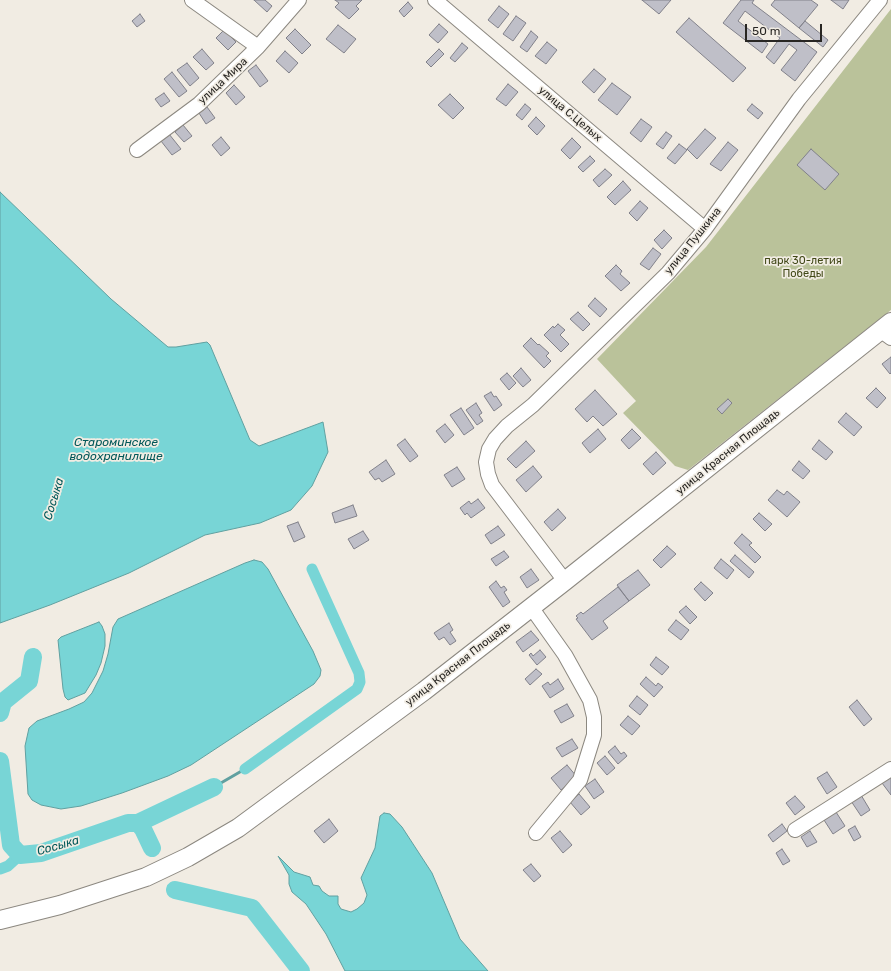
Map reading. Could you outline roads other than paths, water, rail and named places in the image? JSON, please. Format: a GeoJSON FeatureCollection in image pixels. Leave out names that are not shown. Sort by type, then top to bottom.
{"type":"FeatureCollection","features":[{"type":"Feature","properties":{"kind":"main road","name":"улица Красная Площадь"},"geometry":{"type":"LineString","coordinates":[[0,920],[60,905],[107,891],[146,877],[188,857],[238,828],[384,721],[887,330]]}},
{"type":"Feature","properties":{"kind":"street"},"geometry":{"type":"LineString","coordinates":[[192,0],[258,47]]}},
{"type":"Feature","properties":{"kind":"street","name":"улица Мира"},"geometry":{"type":"LineString","coordinates":[[137,150],[199,104],[258,47],[299,0]]}},
{"type":"Feature","properties":{"kind":"street","name":"улица С.Целых"},"geometry":{"type":"LineString","coordinates":[[435,0],[705,229]]}},
{"type":"Feature","properties":{"kind":"street","name":"улица Пушкина"},"geometry":{"type":"LineString","coordinates":[[565,581],[495,490],[488,474],[486,462],[489,449],[494,439],[507,426],[533,405],[662,279],[705,229],[799,99],[880,0]]}},
{"type":"Feature","properties":{"kind":"street"},"geometry":{"type":"LineString","coordinates":[[531,607],[565,655],[590,700],[594,723],[594,734],[580,780],[536,833]]}},
{"type":"Feature","properties":{"kind":"street"},"geometry":{"type":"LineString","coordinates":[[795,830],[891,769]]}},
{"type":"Feature","properties":{"kind":"water","name":"Староминское водохранилище"},"geometry":{"type":"Polygon","coordinates":[[[0,192],[111,299],[168,347],[207,342],[210,345],[250,440],[259,446],[323,422],[328,452],[312,486],[291,510],[260,523],[205,535],[129,573],[50,605],[0,623],[0,192]]]}},
{"type":"Feature","properties":{"kind":"water"},"geometry":{"type":"Polygon","coordinates":[[[254,560],[262,562],[268,569],[313,651],[321,670],[320,676],[314,684],[191,765],[168,776],[81,806],[61,809],[41,805],[32,800],[28,794],[25,746],[29,728],[37,721],[84,702],[92,693],[103,671],[113,627],[118,619],[254,560]]]}},
{"type":"Feature","properties":{"kind":"water"},"geometry":{"type":"Polygon","coordinates":[[[99,622],[105,634],[105,646],[101,663],[96,675],[85,693],[68,700],[65,697],[63,689],[58,640],[61,637],[99,622]]]}},
{"type":"Feature","properties":{"kind":"water"},"geometry":{"type":"Polygon","coordinates":[[[384,813],[390,814],[402,827],[432,873],[460,939],[488,971],[345,971],[326,934],[306,904],[292,892],[289,884],[289,875],[278,856],[294,872],[310,877],[313,885],[319,886],[322,891],[329,896],[338,896],[338,904],[341,909],[351,912],[364,903],[367,895],[361,878],[375,848],[380,816],[384,813]]]}},
{"type":"Feature","properties":{"kind":"waterway"},"geometry":{"type":"LineString","coordinates":[[245,769],[357,689],[360,682],[359,673],[312,569]]}},
{"type":"Feature","properties":{"kind":"waterway","name":"Сосыка"},"geometry":{"type":"LineString","coordinates":[[0,713],[3,702],[29,681],[33,657]]}},
{"type":"Feature","properties":{"kind":"waterway","name":"Сосыка"},"geometry":{"type":"LineString","coordinates":[[0,761],[11,845],[20,855],[41,853],[128,823],[138,823],[143,829],[152,848]]}},
{"type":"Feature","properties":{"kind":"waterway"},"geometry":{"type":"LineString","coordinates":[[214,787],[245,769]]}},
{"type":"Feature","properties":{"kind":"waterway"},"geometry":{"type":"LineString","coordinates":[[138,823],[214,787]]}},
{"type":"Feature","properties":{"kind":"waterway"},"geometry":{"type":"LineString","coordinates":[[0,869],[8,866],[20,855]]}},
{"type":"Feature","properties":{"kind":"waterway","name":"Сосыка"},"geometry":{"type":"LineString","coordinates":[[175,890],[252,908],[301,971]]}},
{"type":"Feature","properties":{"kind":"park label","name":"парк 30-летия Победы"},"geometry":{"type":"Point","coordinates":[803,267]}}]}
